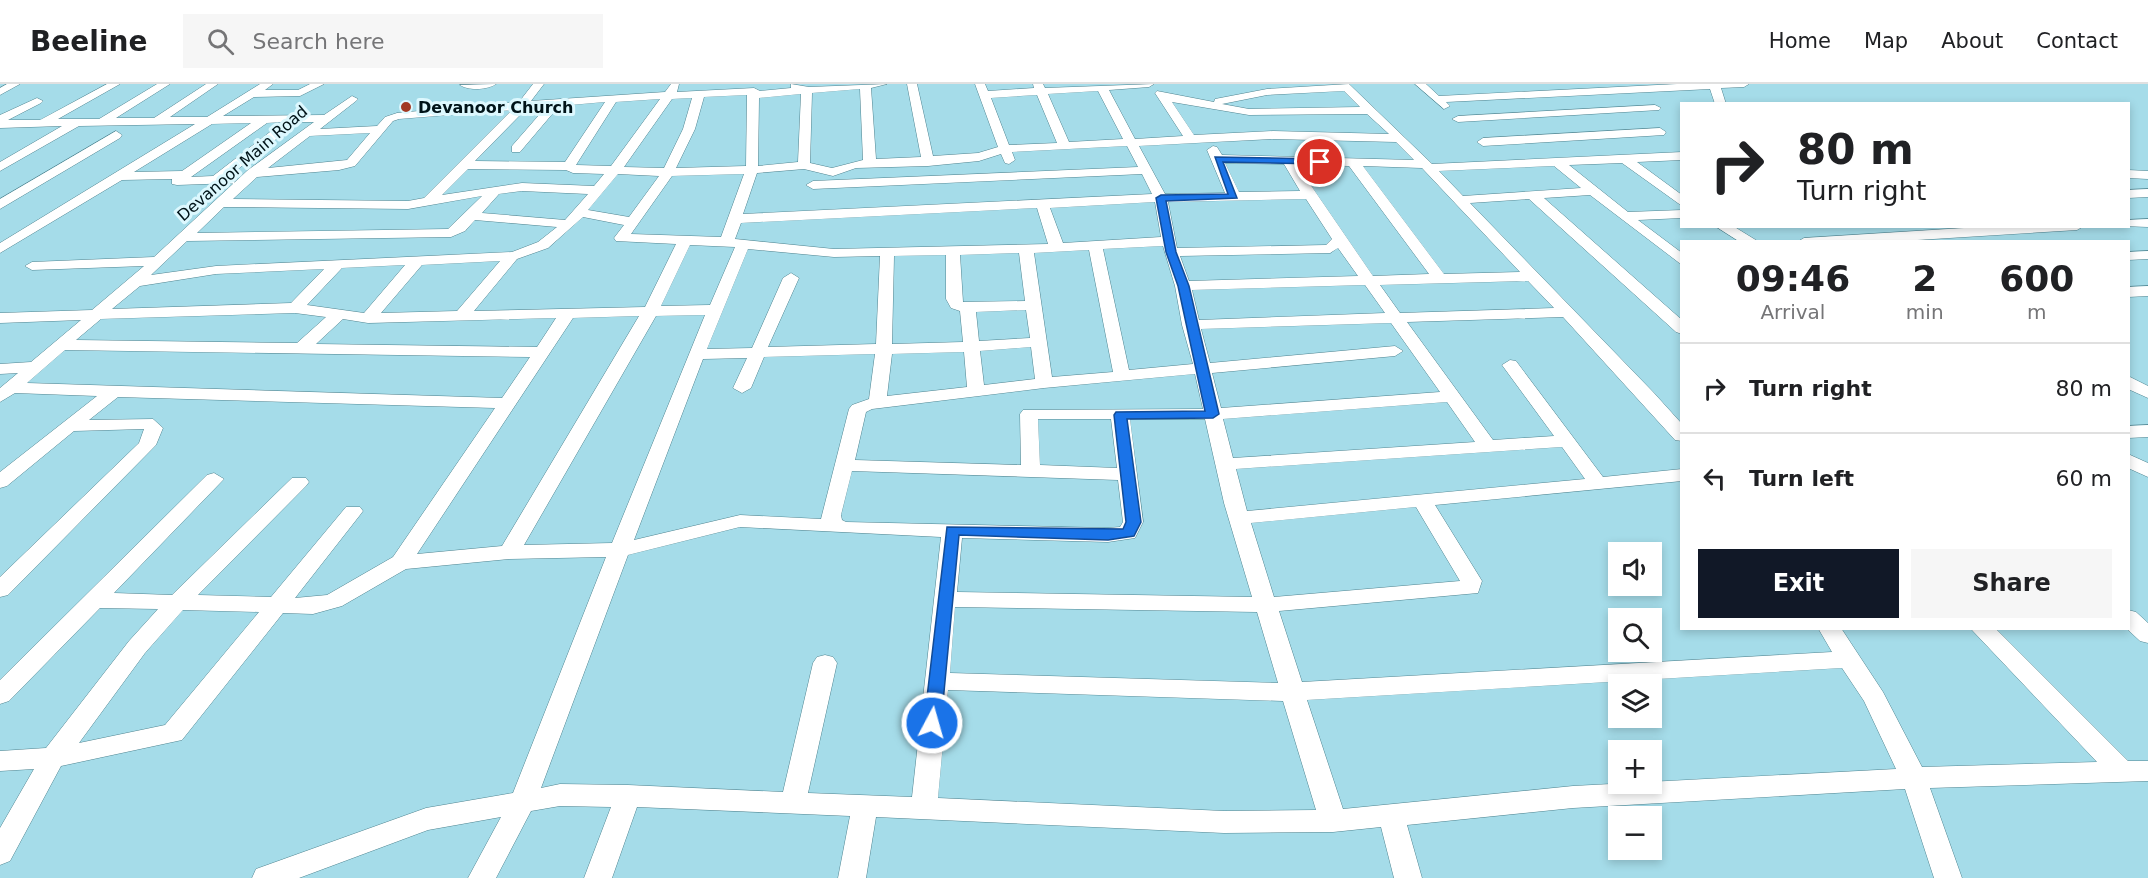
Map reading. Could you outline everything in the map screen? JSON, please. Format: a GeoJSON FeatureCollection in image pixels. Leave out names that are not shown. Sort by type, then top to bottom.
{"type":"FeatureCollection","features":[{"type":"Feature","properties":{"kind":"street"},"geometry":{"type":"LineString","coordinates":[[0,84],[6,84]]}},
{"type":"Feature","properties":{"kind":"street"},"geometry":{"type":"LineString","coordinates":[[0,92],[15,84]]}},
{"type":"Feature","properties":{"kind":"street"},"geometry":{"type":"LineString","coordinates":[[42,123],[115,84]]}},
{"type":"Feature","properties":{"kind":"street"},"geometry":{"type":"LineString","coordinates":[[100,122],[165,84]]}},
{"type":"Feature","properties":{"kind":"street"},"geometry":{"type":"LineString","coordinates":[[155,122],[213,84]]}},
{"type":"Feature","properties":{"kind":"street"},"geometry":{"type":"LineString","coordinates":[[0,249],[268,84]]}},
{"type":"Feature","properties":{"kind":"street"},"geometry":{"type":"LineString","coordinates":[[252,94],[300,93],[319,84]]}},
{"type":"Feature","properties":{"kind":"street"},"geometry":{"type":"LineString","coordinates":[[465,85],[491,84]]}},
{"type":"Feature","properties":{"kind":"street"},"geometry":{"type":"LineString","coordinates":[[428,202],[523,105],[538,84]]}},
{"type":"Feature","properties":{"kind":"street"},"geometry":{"type":"LineString","coordinates":[[790,84],[807,90]]}},
{"type":"Feature","properties":{"kind":"street"},"geometry":{"type":"LineString","coordinates":[[753,95],[882,84]]}},
{"type":"Feature","properties":{"kind":"street"},"geometry":{"type":"LineString","coordinates":[[912,84],[928,162]]}},
{"type":"Feature","properties":{"kind":"street"},"geometry":{"type":"LineString","coordinates":[[1013,176],[982,89],[1150,84],[1168,102],[1192,141]]}},
{"type":"Feature","properties":{"kind":"street"},"geometry":{"type":"LineString","coordinates":[[1420,84],[1508,165]]}},
{"type":"Feature","properties":{"kind":"street"},"geometry":{"type":"LineString","coordinates":[[1587,84],[1597,91]]}},
{"type":"Feature","properties":{"kind":"street"},"geometry":{"type":"LineString","coordinates":[[1437,99],[1744,84]]}},
{"type":"Feature","properties":{"kind":"street"},"geometry":{"type":"LineString","coordinates":[[866,85],[870,164]]}},
{"type":"Feature","properties":{"kind":"street"},"geometry":{"type":"LineString","coordinates":[[1101,86],[1161,198],[1170,247],[1183,286],[1190,325],[1239,518],[1264,605],[1333,821]]}},
{"type":"Feature","properties":{"kind":"street"},"geometry":{"type":"LineString","coordinates":[[1168,102],[1229,104],[1267,92],[1345,86],[1400,138],[1679,430]]}},
{"type":"Feature","properties":{"kind":"street"},"geometry":{"type":"LineString","coordinates":[[1714,86],[1720,102]]}},
{"type":"Feature","properties":{"kind":"street"},"geometry":{"type":"LineString","coordinates":[[1040,88],[1065,146]]}},
{"type":"Feature","properties":{"kind":"street"},"geometry":{"type":"LineString","coordinates":[[1652,88],[1665,157]]}},
{"type":"Feature","properties":{"kind":"street"},"geometry":{"type":"LineString","coordinates":[[135,282],[216,270],[512,256],[533,252],[544,247],[580,212],[673,89]]}},
{"type":"Feature","properties":{"kind":"street"},"geometry":{"type":"LineString","coordinates":[[264,119],[177,181],[216,180],[351,163],[389,119],[397,116],[613,98],[673,89],[699,94],[754,91],[752,170],[735,219],[735,243],[714,310],[523,800],[482,878]]}},
{"type":"Feature","properties":{"kind":"street"},"geometry":{"type":"LineString","coordinates":[[807,90],[811,200]]}},
{"type":"Feature","properties":{"kind":"street"},"geometry":{"type":"LineString","coordinates":[[699,94],[689,129],[669,172],[621,238],[735,243],[834,253],[1095,246],[1330,249],[1339,239]]}},
{"type":"Feature","properties":{"kind":"street"},"geometry":{"type":"LineString","coordinates":[[1539,94],[1562,113]]}},
{"type":"Feature","properties":{"kind":"street"},"geometry":{"type":"LineString","coordinates":[[569,166],[613,98]]}},
{"type":"Feature","properties":{"kind":"street"},"geometry":{"type":"LineString","coordinates":[[324,118],[352,99]]}},
{"type":"Feature","properties":{"kind":"street"},"geometry":{"type":"LineString","coordinates":[[1,124],[38,100]]}},
{"type":"Feature","properties":{"kind":"street"},"geometry":{"type":"LineString","coordinates":[[516,149],[556,102]]}},
{"type":"Feature","properties":{"kind":"street"},"geometry":{"type":"LineString","coordinates":[[1229,104],[1249,112],[1372,110]]}},
{"type":"Feature","properties":{"kind":"street"},"geometry":{"type":"LineString","coordinates":[[1458,119],[1656,108]]}},
{"type":"Feature","properties":{"kind":"street","name":"Devanoor Main Road"},"geometry":{"type":"LineString","coordinates":[[1,124],[324,118]]}},
{"type":"Feature","properties":{"kind":"street","name":"Devanoor Main Road"},"geometry":{"type":"LineString","coordinates":[[5,392],[135,282],[250,176],[324,118]]}},
{"type":"Feature","properties":{"kind":"street"},"geometry":{"type":"LineString","coordinates":[[216,180],[295,119]]}},
{"type":"Feature","properties":{"kind":"street"},"geometry":{"type":"LineString","coordinates":[[0,166],[77,123]]}},
{"type":"Feature","properties":{"kind":"street"},"geometry":{"type":"LineString","coordinates":[[306,133],[382,129]]}},
{"type":"Feature","properties":{"kind":"street"},"geometry":{"type":"LineString","coordinates":[[1483,142],[1660,132]]}},
{"type":"Feature","properties":{"kind":"street"},"geometry":{"type":"LineString","coordinates":[[0,205],[116,135]]}},
{"type":"Feature","properties":{"kind":"street"},"geometry":{"type":"LineString","coordinates":[[464,165],[569,166],[573,170],[669,172],[810,167],[833,171],[854,164],[928,162],[979,157],[1005,149],[1282,135],[1400,138]]}},
{"type":"Feature","properties":{"kind":"street"},"geometry":{"type":"LineString","coordinates":[[1208,140],[1234,196]]}},
{"type":"Feature","properties":{"kind":"street"},"geometry":{"type":"LineString","coordinates":[[1218,159],[1426,166],[1508,165],[1680,156]]}},
{"type":"Feature","properties":{"kind":"street"},"geometry":{"type":"LineString","coordinates":[[1624,159],[1680,201]]}},
{"type":"Feature","properties":{"kind":"street"},"geometry":{"type":"LineString","coordinates":[[1289,160],[1292,169],[1339,239],[1488,446]]}},
{"type":"Feature","properties":{"kind":"street"},"geometry":{"type":"LineString","coordinates":[[1353,162],[1438,278]]}},
{"type":"Feature","properties":{"kind":"street"},"geometry":{"type":"LineString","coordinates":[[1558,163],[1680,259]]}},
{"type":"Feature","properties":{"kind":"street"},"geometry":{"type":"LineString","coordinates":[[735,219],[811,200],[1013,176],[1146,170]]}},
{"type":"Feature","properties":{"kind":"street"},"geometry":{"type":"LineString","coordinates":[[2130,174],[2148,175]]}},
{"type":"Feature","properties":{"kind":"street"},"geometry":{"type":"LineString","coordinates":[[121,176],[185,175]]}},
{"type":"Feature","properties":{"kind":"street"},"geometry":{"type":"LineString","coordinates":[[221,203],[408,205],[522,187],[598,190]]}},
{"type":"Feature","properties":{"kind":"street"},"geometry":{"type":"LineString","coordinates":[[184,237],[452,233],[495,190]]}},
{"type":"Feature","properties":{"kind":"street"},"geometry":{"type":"LineString","coordinates":[[1458,200],[1593,191]]}},
{"type":"Feature","properties":{"kind":"street"},"geometry":{"type":"LineString","coordinates":[[2130,194],[2148,193]]}},
{"type":"Feature","properties":{"kind":"street"},"geometry":{"type":"LineString","coordinates":[[811,200],[1042,204],[1161,198],[1310,195]]}},
{"type":"Feature","properties":{"kind":"street"},"geometry":{"type":"LineString","coordinates":[[1532,195],[1680,327]]}},
{"type":"Feature","properties":{"kind":"street"},"geometry":{"type":"LineString","coordinates":[[1042,204],[1057,248]]}},
{"type":"Feature","properties":{"kind":"street"},"geometry":{"type":"LineString","coordinates":[[580,212],[632,222]]}},
{"type":"Feature","properties":{"kind":"street"},"geometry":{"type":"LineString","coordinates":[[1624,216],[1680,214]]}},
{"type":"Feature","properties":{"kind":"street"},"geometry":{"type":"LineString","coordinates":[[471,216],[569,224]]}},
{"type":"Feature","properties":{"kind":"street"},"geometry":{"type":"LineString","coordinates":[[2130,224],[2148,223]]}},
{"type":"Feature","properties":{"kind":"street"},"geometry":{"type":"LineString","coordinates":[[1726,228],[1748,240]]}},
{"type":"Feature","properties":{"kind":"street"},"geometry":{"type":"LineString","coordinates":[[1827,240],[1943,230],[2010,228]]}},
{"type":"Feature","properties":{"kind":"street"},"geometry":{"type":"LineString","coordinates":[[1943,230],[1958,240]]}},
{"type":"Feature","properties":{"kind":"street"},"geometry":{"type":"LineString","coordinates":[[0,238],[16,238]]}},
{"type":"Feature","properties":{"kind":"street"},"geometry":{"type":"LineString","coordinates":[[509,552],[651,312],[686,240]]}},
{"type":"Feature","properties":{"kind":"street"},"geometry":{"type":"LineString","coordinates":[[1095,246],[1122,376]]}},
{"type":"Feature","properties":{"kind":"street"},"geometry":{"type":"LineString","coordinates":[[1026,248],[1044,383]]}},
{"type":"Feature","properties":{"kind":"street"},"geometry":{"type":"LineString","coordinates":[[953,250],[954,299],[957,305],[968,309],[1033,305]]}},
{"type":"Feature","properties":{"kind":"street"},"geometry":{"type":"LineString","coordinates":[[877,403],[884,350],[887,252]]}},
{"type":"Feature","properties":{"kind":"street"},"geometry":{"type":"LineString","coordinates":[[2130,256],[2148,255]]}},
{"type":"Feature","properties":{"kind":"street"},"geometry":{"type":"LineString","coordinates":[[461,316],[512,256]]}},
{"type":"Feature","properties":{"kind":"street"},"geometry":{"type":"LineString","coordinates":[[32,266],[158,261]]}},
{"type":"Feature","properties":{"kind":"street"},"geometry":{"type":"LineString","coordinates":[[368,318],[417,261]]}},
{"type":"Feature","properties":{"kind":"street"},"geometry":{"type":"LineString","coordinates":[[295,308],[337,265]]}},
{"type":"Feature","properties":{"kind":"street"},"geometry":{"type":"LineString","coordinates":[[1183,286],[1532,276]]}},
{"type":"Feature","properties":{"kind":"street"},"geometry":{"type":"LineString","coordinates":[[742,388],[791,278]]}},
{"type":"Feature","properties":{"kind":"street"},"geometry":{"type":"LineString","coordinates":[[2130,292],[2148,291]]}},
{"type":"Feature","properties":{"kind":"street"},"geometry":{"type":"LineString","coordinates":[[0,318],[295,308],[337,316],[368,318],[714,310]]}},
{"type":"Feature","properties":{"kind":"street"},"geometry":{"type":"LineString","coordinates":[[968,309],[976,392]]}},
{"type":"Feature","properties":{"kind":"street"},"geometry":{"type":"LineString","coordinates":[[1190,325],[1566,312]]}},
{"type":"Feature","properties":{"kind":"street"},"geometry":{"type":"LineString","coordinates":[[401,562],[568,313]]}},
{"type":"Feature","properties":{"kind":"street"},"geometry":{"type":"LineString","coordinates":[[301,349],[337,316]]}},
{"type":"Feature","properties":{"kind":"street"},"geometry":{"type":"LineString","coordinates":[[697,354],[972,347],[1038,342]]}},
{"type":"Feature","properties":{"kind":"street"},"geometry":{"type":"LineString","coordinates":[[61,345],[540,352]]}},
{"type":"Feature","properties":{"kind":"street"},"geometry":{"type":"LineString","coordinates":[[832,524],[831,515],[858,409],[862,406],[1044,383],[1395,351]]}},
{"type":"Feature","properties":{"kind":"street"},"geometry":{"type":"LineString","coordinates":[[1510,365],[1599,483]]}},
{"type":"Feature","properties":{"kind":"street"},"geometry":{"type":"LineString","coordinates":[[0,369],[34,367]]}},
{"type":"Feature","properties":{"kind":"street"},"geometry":{"type":"LineString","coordinates":[[2130,382],[2148,393]]}},
{"type":"Feature","properties":{"kind":"street"},"geometry":{"type":"LineString","coordinates":[[5,392],[114,391],[506,403]]}},
{"type":"Feature","properties":{"kind":"street"},"geometry":{"type":"LineString","coordinates":[[0,482],[22,461],[74,426],[114,391]]}},
{"type":"Feature","properties":{"kind":"street"},"geometry":{"type":"LineString","coordinates":[[1031,471],[1029,414],[1213,414],[1452,396]]}},
{"type":"Feature","properties":{"kind":"street"},"geometry":{"type":"LineString","coordinates":[[94,600],[176,604],[323,605],[401,562],[509,552],[619,550],[740,521],[810,526],[832,524],[844,528],[1108,535],[1128,533],[1133,522],[1120,415]]}},
{"type":"Feature","properties":{"kind":"street"},"geometry":{"type":"LineString","coordinates":[[0,590],[147,445],[154,428],[147,423],[74,426]]}},
{"type":"Feature","properties":{"kind":"street"},"geometry":{"type":"LineString","coordinates":[[2130,432],[2148,431]]}},
{"type":"Feature","properties":{"kind":"street"},"geometry":{"type":"LineString","coordinates":[[1225,464],[1567,441]]}},
{"type":"Feature","properties":{"kind":"street"},"geometry":{"type":"LineString","coordinates":[[2130,461],[2148,471]]}},
{"type":"Feature","properties":{"kind":"street"},"geometry":{"type":"LineString","coordinates":[[844,465],[1127,474]]}},
{"type":"Feature","properties":{"kind":"street"},"geometry":{"type":"LineString","coordinates":[[1239,518],[1680,475]]}},
{"type":"Feature","properties":{"kind":"street"},"geometry":{"type":"LineString","coordinates":[[0,695],[214,478]]}},
{"type":"Feature","properties":{"kind":"street"},"geometry":{"type":"LineString","coordinates":[[0,853],[53,758],[137,647],[176,604],[299,482]]}},
{"type":"Feature","properties":{"kind":"street"},"geometry":{"type":"LineString","coordinates":[[945,599],[1264,605],[1470,588],[1471,581],[1422,500]]}},
{"type":"Feature","properties":{"kind":"street"},"geometry":{"type":"LineString","coordinates":[[0,761],[53,758],[173,733],[353,511]]}},
{"type":"Feature","properties":{"kind":"street"},"geometry":{"type":"LineString","coordinates":[[924,808],[952,531]]}},
{"type":"Feature","properties":{"kind":"street"},"geometry":{"type":"LineString","coordinates":[[2130,620],[2148,634]]}},
{"type":"Feature","properties":{"kind":"street"},"geometry":{"type":"LineString","coordinates":[[1830,630],[1874,698],[1914,778],[1948,878]]}},
{"type":"Feature","properties":{"kind":"street"},"geometry":{"type":"LineString","coordinates":[[1983,630],[2122,772]]}},
{"type":"Feature","properties":{"kind":"street"},"geometry":{"type":"LineString","coordinates":[[937,681],[1292,693],[1849,659]]}},
{"type":"Feature","properties":{"kind":"street"},"geometry":{"type":"LineString","coordinates":[[793,803],[825,663]]}},
{"type":"Feature","properties":{"kind":"street"},"geometry":{"type":"LineString","coordinates":[[266,878],[426,819],[560,795],[1224,822],[1333,821],[1573,797],[1914,778],[2148,771]]}},
{"type":"Feature","properties":{"kind":"street"},"geometry":{"type":"LineString","coordinates":[[598,878],[628,796]]}},
{"type":"Feature","properties":{"kind":"street"},"geometry":{"type":"LineString","coordinates":[[852,878],[866,806]]}},
{"type":"Feature","properties":{"kind":"street"},"geometry":{"type":"LineString","coordinates":[[1391,815],[1408,878]]}},
{"type":"Feature","properties":{"kind":"place","name":"Devanoor Church"},"geometry":{"type":"Point","coordinates":[406,107]}},
{"type":"Feature","properties":{"kind":"route"},"geometry":{"type":"LineString","coordinates":[[932,723],[952,531],[1108,535],[1128,533],[1133,522],[1120,415],[1213,414],[1190,325],[1183,286],[1171,252],[1161,198],[1234,196],[1218,159],[1320,162]]}}]}
